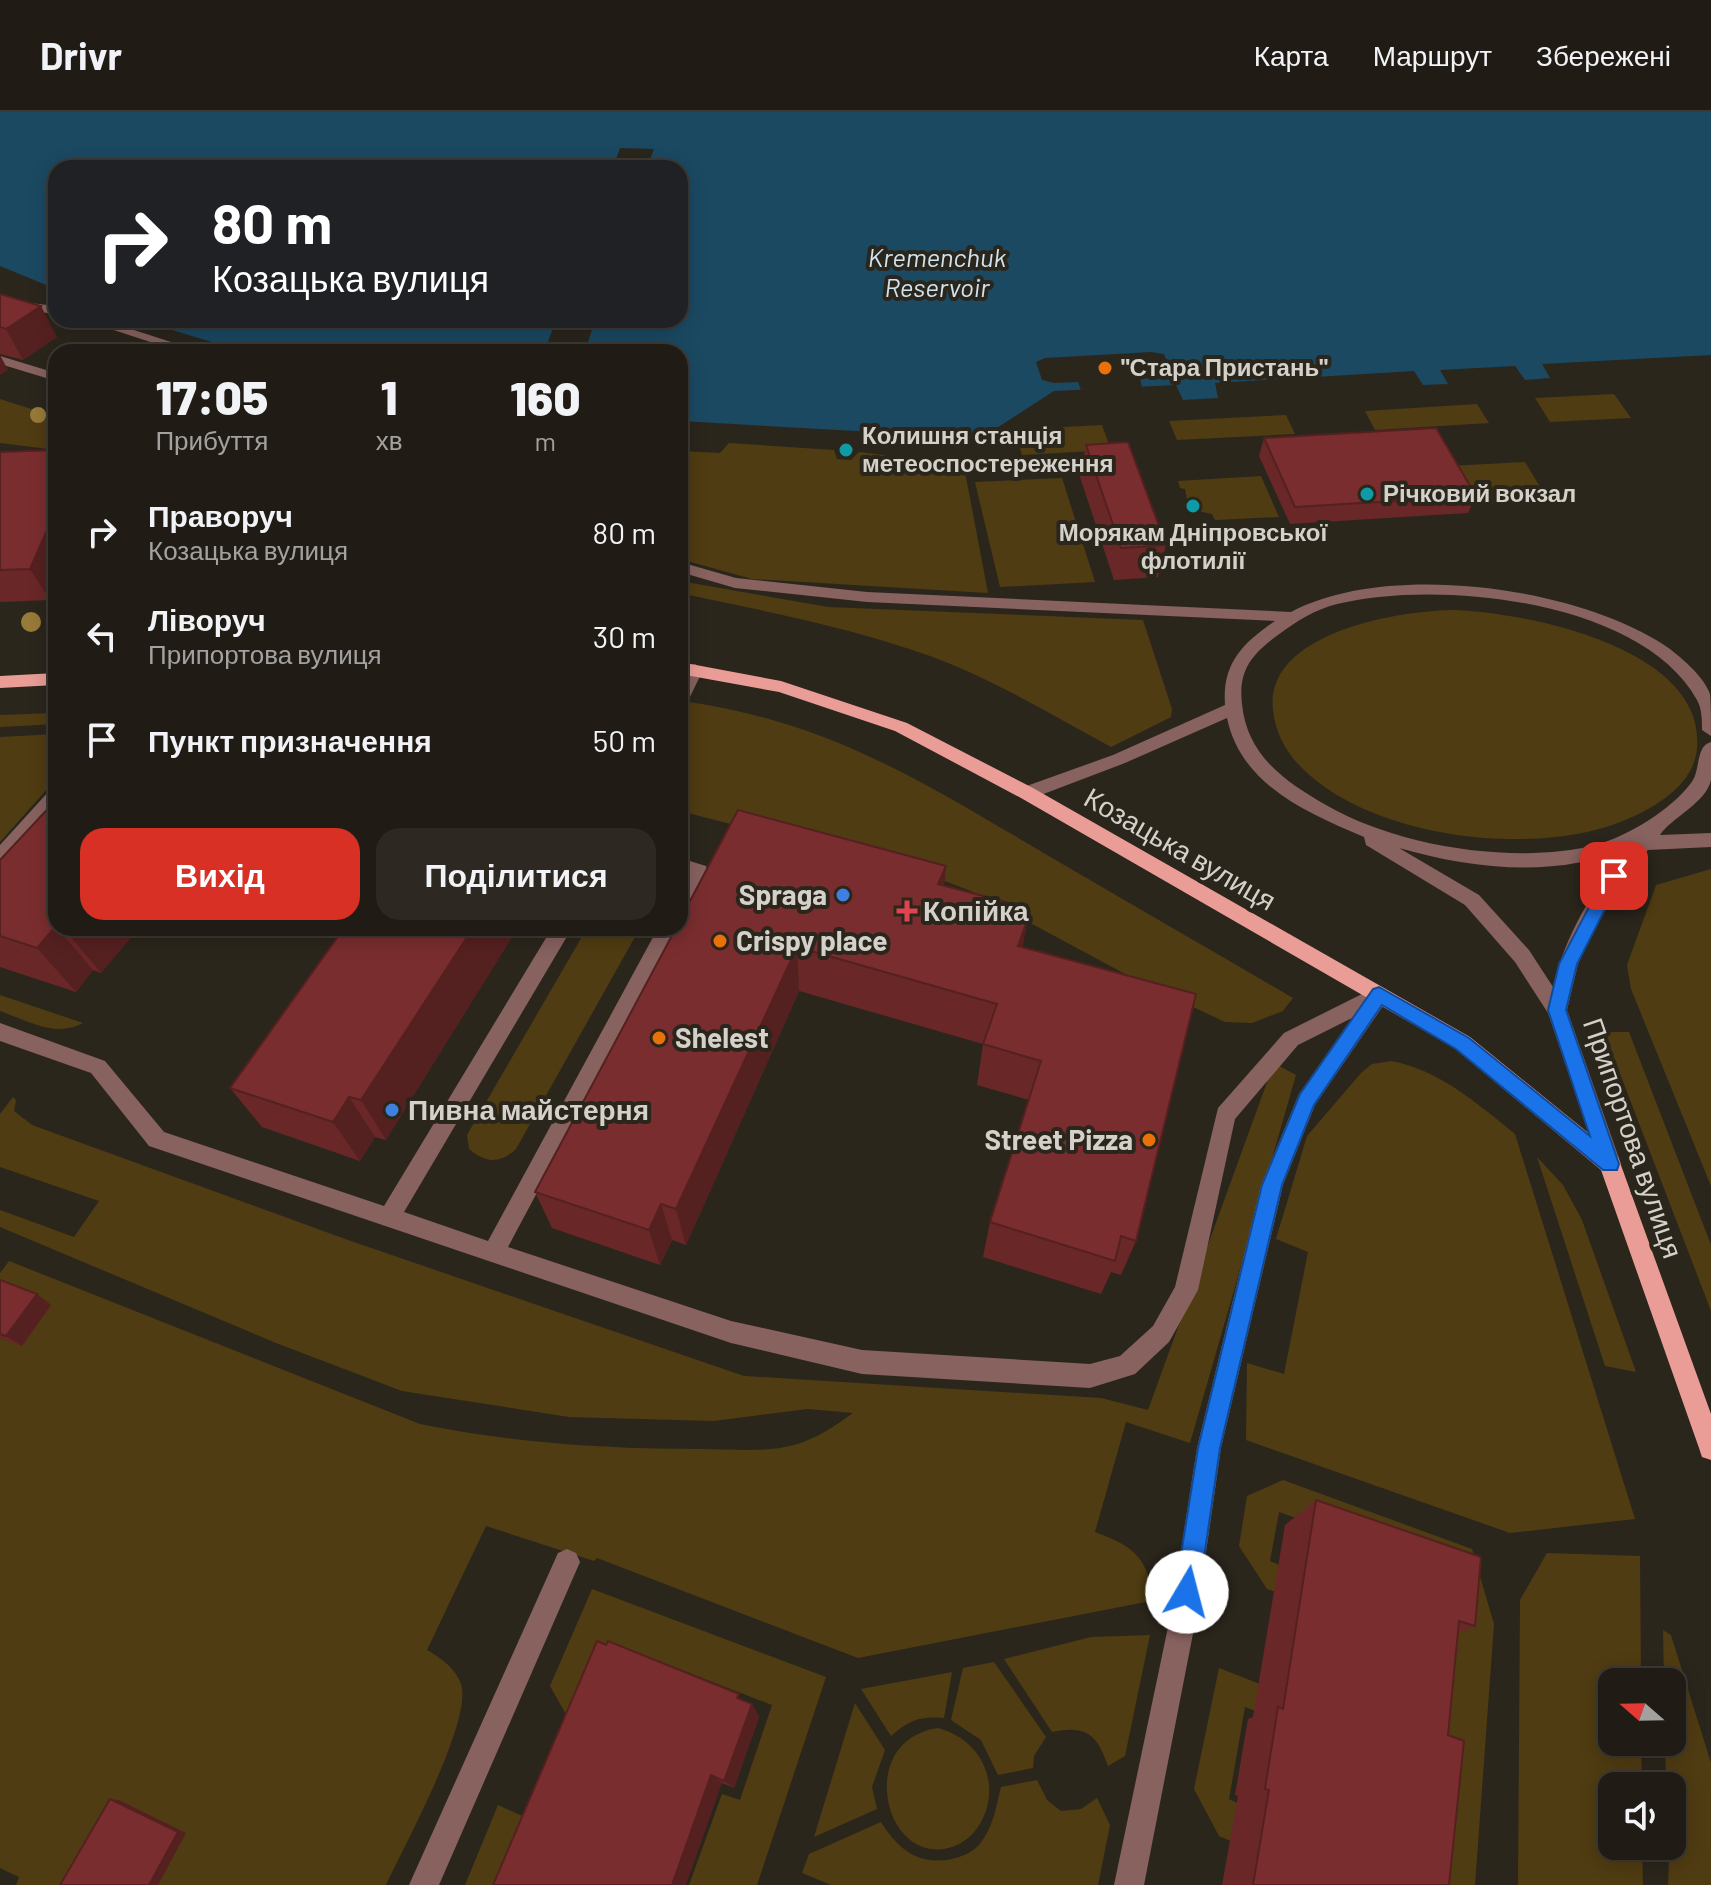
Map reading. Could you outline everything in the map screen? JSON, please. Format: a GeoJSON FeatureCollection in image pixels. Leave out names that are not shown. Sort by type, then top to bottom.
{"type":"FeatureCollection","features":[{"type":"Feature","properties":{"kind":"main road","name":"Козацька вулиця"},"geometry":{"type":"LineString","coordinates":[[688,669],[781,687],[901,727],[1027,793],[1463,1043],[1610,1164]]}},
{"type":"Feature","properties":{"kind":"main road"},"geometry":{"type":"LineString","coordinates":[[0,682],[48,679]]}},
{"type":"Feature","properties":{"kind":"main road","name":"Припортова вулиця"},"geometry":{"type":"LineString","coordinates":[[1610,1164],[1711,1448]]}},
{"type":"Feature","properties":{"kind":"street"},"geometry":{"type":"LineString","coordinates":[[0,312],[13,305],[48,308]]}},
{"type":"Feature","properties":{"kind":"street"},"geometry":{"type":"LineString","coordinates":[[116,328],[168,344]]}},
{"type":"Feature","properties":{"kind":"street"},"geometry":{"type":"LineString","coordinates":[[0,360],[48,375]]}},
{"type":"Feature","properties":{"kind":"street"},"geometry":{"type":"LineString","coordinates":[[688,569],[735,583],[867,597],[1293,617]]}},
{"type":"Feature","properties":{"kind":"street","name":"Припортова вулиця"},"geometry":{"type":"LineString","coordinates":[[1663,819],[1601,851],[1538,860],[1490,860],[1416,846],[1355,828],[1276,784],[1258,766],[1243,744],[1235,707],[1234,672],[1244,654],[1293,617],[1337,599],[1408,591],[1495,593],[1554,605],[1632,635],[1678,662],[1706,701],[1711,730]]}},
{"type":"Feature","properties":{"kind":"street"},"geometry":{"type":"LineString","coordinates":[[1027,793],[1119,759],[1235,707]]}},
{"type":"Feature","properties":{"kind":"street","name":"Припортова вулиця"},"geometry":{"type":"LineString","coordinates":[[1610,1164],[1557,1010],[1568,964],[1614,876],[1663,819],[1701,783],[1711,748]]}},
{"type":"Feature","properties":{"kind":"street"},"geometry":{"type":"LineString","coordinates":[[0,857],[48,804]]}},
{"type":"Feature","properties":{"kind":"street"},"geometry":{"type":"LineString","coordinates":[[1355,828],[1472,900],[1522,956],[1557,1010]]}},
{"type":"Feature","properties":{"kind":"street"},"geometry":{"type":"LineString","coordinates":[[1643,843],[1711,840]]}},
{"type":"Feature","properties":{"kind":"street"},"geometry":{"type":"LineString","coordinates":[[688,868],[699,871],[688,891]]}},
{"type":"Feature","properties":{"kind":"street"},"geometry":{"type":"LineString","coordinates":[[389,1217],[557,936]]}},
{"type":"Feature","properties":{"kind":"street"},"geometry":{"type":"LineString","coordinates":[[493,1253],[664,936]]}},
{"type":"Feature","properties":{"kind":"street"},"geometry":{"type":"LineString","coordinates":[[0,1032],[98,1067],[157,1139],[731,1332],[862,1362],[1090,1376],[1127,1366],[1161,1334],[1186,1290],[1225,1115],[1291,1039],[1379,995]]}},
{"type":"Feature","properties":{"kind":"street"},"geometry":{"type":"LineString","coordinates":[[1129,1885],[1185,1608],[1209,1448],[1272,1185],[1306,1100],[1379,995]]}},
{"type":"Feature","properties":{"kind":"street"},"geometry":{"type":"LineString","coordinates":[[424,1885],[567,1562]]}},
{"type":"Feature","properties":{"kind":"shaded area"},"geometry":{"type":"Polygon","coordinates":[[[1614,394],[1631,418],[1550,422],[1535,398],[1614,394]]]}},
{"type":"Feature","properties":{"kind":"shaded area"},"geometry":{"type":"Polygon","coordinates":[[[0,399],[48,414],[48,449],[0,443],[0,399]]]}},
{"type":"Feature","properties":{"kind":"shaded area"},"geometry":{"type":"Polygon","coordinates":[[[1477,404],[1489,423],[1375,430],[1365,411],[1477,404]]]}},
{"type":"Feature","properties":{"kind":"shaded area"},"geometry":{"type":"Polygon","coordinates":[[[1286,415],[1295,434],[1177,440],[1169,421],[1286,415]]]}},
{"type":"Feature","properties":{"kind":"shaded area"},"geometry":{"type":"Polygon","coordinates":[[[1102,425],[1111,450],[1022,455],[1016,433],[1026,433],[1025,429],[1102,425]]]}},
{"type":"Feature","properties":{"kind":"shaded area"},"geometry":{"type":"Polygon","coordinates":[[[729,443],[834,450],[837,459],[851,460],[859,452],[949,463],[965,472],[988,593],[752,579],[688,561],[688,451],[720,453],[729,443]]]}},
{"type":"Feature","properties":{"kind":"shaded area"},"geometry":{"type":"Polygon","coordinates":[[[1525,462],[1542,490],[1534,490],[1537,495],[1528,496],[1531,502],[1476,505],[1464,483],[1448,466],[1525,462]]]}},
{"type":"Feature","properties":{"kind":"shaded area"},"geometry":{"type":"Polygon","coordinates":[[[1261,476],[1279,517],[1215,520],[1212,514],[1189,509],[1185,489],[1180,488],[1178,481],[1261,476]]]}},
{"type":"Feature","properties":{"kind":"shaded area"},"geometry":{"type":"Polygon","coordinates":[[[1062,478],[1095,582],[1000,587],[975,482],[1062,478]]]}},
{"type":"Feature","properties":{"kind":"shaded area"},"geometry":{"type":"Polygon","coordinates":[[[688,582],[828,607],[1143,620],[1172,709],[1171,717],[1111,747],[999,686],[953,665],[899,646],[775,613],[688,595],[688,582]]]}},
{"type":"Feature","properties":{"kind":"shaded area"},"geometry":{"type":"Polygon","coordinates":[[[1456,610],[1525,619],[1566,629],[1606,643],[1643,661],[1673,685],[1692,713],[1697,748],[1689,774],[1659,802],[1623,821],[1586,832],[1544,838],[1498,839],[1452,834],[1407,824],[1365,809],[1328,789],[1298,764],[1281,739],[1273,710],[1276,683],[1290,661],[1312,644],[1372,621],[1456,610]]]}},
{"type":"Feature","properties":{"kind":"shaded area"},"geometry":{"type":"Polygon","coordinates":[[[688,702],[783,723],[829,739],[916,779],[1293,998],[1283,1011],[1252,1023],[1225,1022],[1140,982],[971,891],[923,873],[688,813],[688,702]]]}},
{"type":"Feature","properties":{"kind":"shaded area"},"geometry":{"type":"Polygon","coordinates":[[[48,713],[48,724],[0,727],[0,715],[48,713]]]}},
{"type":"Feature","properties":{"kind":"shaded area"},"geometry":{"type":"Polygon","coordinates":[[[48,734],[48,788],[0,842],[0,737],[48,734]]]}},
{"type":"Feature","properties":{"kind":"shaded area"},"geometry":{"type":"Polygon","coordinates":[[[1711,869],[1711,1186],[1631,989],[1627,965],[1656,885],[1711,869]]]}},
{"type":"Feature","properties":{"kind":"shaded area"},"geometry":{"type":"Polygon","coordinates":[[[582,936],[636,936],[516,1149],[504,1157],[487,1159],[469,1149],[467,1135],[582,936]]]}},
{"type":"Feature","properties":{"kind":"shaded area"},"geometry":{"type":"Polygon","coordinates":[[[0,995],[83,1023],[63,1029],[31,1023],[0,1011],[0,995]]]}},
{"type":"Feature","properties":{"kind":"shaded area"},"geometry":{"type":"Polygon","coordinates":[[[1604,1032],[1629,1032],[1711,1245],[1711,1311],[1604,1032]]]}},
{"type":"Feature","properties":{"kind":"shaded area"},"geometry":{"type":"Polygon","coordinates":[[[1391,1061],[1441,1080],[1515,1134],[1635,1519],[1510,1533],[1246,1440],[1247,1363],[1284,1374],[1308,1252],[1276,1239],[1307,1136],[1361,1073],[1372,1064],[1391,1061]]]}},
{"type":"Feature","properties":{"kind":"shaded area"},"geometry":{"type":"Polygon","coordinates":[[[1274,1063],[1296,1075],[1190,1443],[1126,1422],[1095,1532],[1120,1543],[1137,1556],[1148,1573],[1156,1600],[858,1658],[597,1558],[594,1561],[486,1526],[427,1650],[447,1664],[461,1684],[462,1702],[457,1726],[435,1784],[386,1885],[16,1885],[19,1877],[0,1868],[0,1273],[9,1261],[420,1424],[455,1431],[595,1446],[760,1450],[802,1442],[825,1432],[853,1413],[808,1409],[714,1421],[569,1417],[402,1391],[276,1343],[0,1227],[0,1210],[74,1237],[99,1201],[0,1167],[0,1114],[13,1097],[16,1100],[14,1111],[32,1125],[348,1240],[744,1376],[1101,1398],[1148,1410],[1274,1063]]]}},
{"type":"Feature","properties":{"kind":"shaded area"},"geometry":{"type":"Polygon","coordinates":[[[1537,1157],[1563,1185],[1582,1220],[1636,1372],[1605,1366],[1537,1157]]]}},
{"type":"Feature","properties":{"kind":"shaded area"},"geometry":{"type":"Polygon","coordinates":[[[1283,1480],[1472,1549],[1494,1624],[1475,1885],[1410,1885],[1445,1571],[1279,1512],[1270,1561],[1293,1571],[1287,1596],[1267,1589],[1239,1546],[1247,1496],[1283,1480]]]}},
{"type":"Feature","properties":{"kind":"shaded area"},"geometry":{"type":"Polygon","coordinates":[[[1547,1553],[1640,1556],[1641,1668],[1598,1668],[1598,1756],[1641,1756],[1642,1772],[1598,1772],[1598,1860],[1642,1860],[1643,1885],[1518,1885],[1520,1600],[1547,1553]]]}},
{"type":"Feature","properties":{"kind":"shaded area"},"geometry":{"type":"Polygon","coordinates":[[[592,1589],[826,1677],[757,1885],[689,1885],[722,1794],[740,1800],[772,1705],[610,1642],[572,1725],[550,1686],[592,1589]]]}},
{"type":"Feature","properties":{"kind":"shaded area"},"geometry":{"type":"Polygon","coordinates":[[[1663,1630],[1671,1635],[1681,1668],[1664,1668],[1663,1630]]]}},
{"type":"Feature","properties":{"kind":"shaded area"},"geometry":{"type":"Polygon","coordinates":[[[1150,1635],[1125,1756],[1108,1766],[1099,1746],[1089,1734],[1074,1730],[1052,1732],[1004,1659],[1091,1637],[1150,1635]]]}},
{"type":"Feature","properties":{"kind":"shaded area"},"geometry":{"type":"Polygon","coordinates":[[[994,1662],[1046,1737],[1034,1756],[1033,1768],[998,1775],[981,1740],[951,1720],[963,1668],[994,1662]]]}},
{"type":"Feature","properties":{"kind":"shaded area"},"geometry":{"type":"Polygon","coordinates":[[[1219,1668],[1270,1688],[1264,1714],[1245,1707],[1229,1799],[1251,1810],[1245,1847],[1219,1836],[1194,1789],[1219,1668]]]}},
{"type":"Feature","properties":{"kind":"shaded area"},"geometry":{"type":"Polygon","coordinates":[[[952,1672],[944,1718],[915,1720],[891,1736],[861,1689],[952,1672]]]}},
{"type":"Feature","properties":{"kind":"shaded area"},"geometry":{"type":"Polygon","coordinates":[[[1686,1683],[1711,1763],[1711,1885],[1668,1885],[1669,1860],[1686,1860],[1686,1772],[1666,1772],[1665,1756],[1686,1756],[1686,1683]]]}},
{"type":"Feature","properties":{"kind":"shaded area"},"geometry":{"type":"Polygon","coordinates":[[[855,1703],[885,1750],[872,1787],[877,1809],[814,1837],[855,1703]]]}},
{"type":"Feature","properties":{"kind":"shaded area"},"geometry":{"type":"Polygon","coordinates":[[[938,1728],[966,1742],[976,1753],[984,1765],[989,1794],[980,1824],[968,1838],[952,1847],[928,1849],[909,1839],[896,1822],[888,1800],[888,1777],[895,1755],[912,1737],[938,1728]]]}},
{"type":"Feature","properties":{"kind":"shaded area"},"geometry":{"type":"Polygon","coordinates":[[[1037,1780],[1047,1800],[1061,1811],[1081,1809],[1097,1798],[1110,1825],[1098,1885],[831,1885],[802,1873],[809,1854],[881,1822],[894,1840],[919,1857],[940,1861],[963,1856],[976,1848],[988,1832],[1001,1787],[1037,1780]]]}},
{"type":"Feature","properties":{"kind":"shaded area"},"geometry":{"type":"Polygon","coordinates":[[[498,1805],[542,1825],[508,1885],[465,1885],[498,1805]]]}},
{"type":"Feature","properties":{"kind":"water","name":"Kremenchuk Reservoir"},"geometry":{"type":"Polygon","coordinates":[[[0,112],[1711,112],[1711,355],[1542,364],[1550,378],[1525,380],[1515,366],[1440,370],[1448,384],[1423,385],[1414,371],[1215,383],[1218,398],[1183,400],[1176,385],[1054,391],[981,438],[688,421],[688,344],[218,344],[166,328],[688,328],[688,160],[48,160],[48,286],[0,266],[0,112]]]}},
{"type":"Feature","properties":{"kind":"pier"},"geometry":{"type":"Polygon","coordinates":[[[620,148],[654,149],[650,160],[616,160],[620,148]]]}},
{"type":"Feature","properties":{"kind":"pier"},"geometry":{"type":"Polygon","coordinates":[[[553,328],[592,328],[588,344],[547,344],[553,328]]]}},
{"type":"Feature","properties":{"kind":"pier"},"geometry":{"type":"Polygon","coordinates":[[[1151,352],[1164,354],[1173,376],[1140,379],[1142,387],[1081,390],[1078,382],[1042,380],[1036,362],[1045,358],[1151,352]]]}},
{"type":"Feature","properties":{"kind":"building"},"geometry":{"type":"Polygon","coordinates":[[[0,294],[41,306],[6,329],[0,327],[0,294]]]}},
{"type":"Feature","properties":{"kind":"building","name":"Річковий вокзал"},"geometry":{"type":"Polygon","coordinates":[[[1436,428],[1476,496],[1295,507],[1264,438],[1436,428]]]}},
{"type":"Feature","properties":{"kind":"building"},"geometry":{"type":"Polygon","coordinates":[[[1128,442],[1166,545],[1121,548],[1086,445],[1128,442]]]}},
{"type":"Feature","properties":{"kind":"building"},"geometry":{"type":"Polygon","coordinates":[[[48,450],[48,528],[30,569],[0,570],[0,452],[48,450]]]}},
{"type":"Feature","properties":{"kind":"building"},"geometry":{"type":"Polygon","coordinates":[[[48,809],[48,935],[37,948],[0,936],[0,860],[48,809]]]}},
{"type":"Feature","properties":{"kind":"building"},"geometry":{"type":"Polygon","coordinates":[[[738,810],[946,866],[938,884],[1006,902],[1004,911],[1028,918],[1018,946],[1196,994],[1136,1241],[1121,1236],[1115,1261],[990,1222],[1041,1061],[983,1044],[997,1004],[797,947],[676,1209],[661,1204],[649,1230],[535,1192],[672,936],[688,936],[688,905],[738,810]]]}},
{"type":"Feature","properties":{"kind":"building"},"geometry":{"type":"Polygon","coordinates":[[[338,936],[468,936],[361,1100],[349,1097],[333,1122],[230,1088],[338,936]]]}},
{"type":"Feature","properties":{"kind":"building"},"geometry":{"type":"Polygon","coordinates":[[[0,1280],[37,1294],[6,1336],[0,1334],[0,1280]]]}},
{"type":"Feature","properties":{"kind":"building"},"geometry":{"type":"Polygon","coordinates":[[[1316,1500],[1481,1557],[1475,1626],[1459,1621],[1448,1735],[1464,1741],[1449,1885],[1253,1885],[1269,1790],[1265,1789],[1278,1707],[1283,1709],[1316,1500]]]}},
{"type":"Feature","properties":{"kind":"building"},"geometry":{"type":"Polygon","coordinates":[[[597,1641],[606,1645],[608,1641],[739,1694],[737,1698],[752,1704],[724,1781],[711,1775],[672,1885],[493,1885],[597,1641]]]}},
{"type":"Feature","properties":{"kind":"building"},"geometry":{"type":"Polygon","coordinates":[[[110,1799],[178,1832],[149,1885],[60,1885],[110,1799]]]}},
{"type":"Feature","properties":{"kind":"place","name":"\"Стара Пристань\""},"geometry":{"type":"Point","coordinates":[1105,368]}},
{"type":"Feature","properties":{"kind":"place","name":"Колишня станція метеоспостереження"},"geometry":{"type":"Point","coordinates":[846,450]}},
{"type":"Feature","properties":{"kind":"place","name":"Річковий вокзал"},"geometry":{"type":"Point","coordinates":[1367,494]}},
{"type":"Feature","properties":{"kind":"place","name":"Морякам Дніпровської флотилії"},"geometry":{"type":"Point","coordinates":[1193,506]}},
{"type":"Feature","properties":{"kind":"place","name":"Spraga"},"geometry":{"type":"Point","coordinates":[843,895]}},
{"type":"Feature","properties":{"kind":"place","name":"Копійка"},"geometry":{"type":"Point","coordinates":[907,911]}},
{"type":"Feature","properties":{"kind":"place","name":"Crispy place"},"geometry":{"type":"Point","coordinates":[720,941]}},
{"type":"Feature","properties":{"kind":"place","name":"Shelest"},"geometry":{"type":"Point","coordinates":[659,1038]}},
{"type":"Feature","properties":{"kind":"place","name":"Пивна майстерня"},"geometry":{"type":"Point","coordinates":[392,1110]}},
{"type":"Feature","properties":{"kind":"place","name":"Street Pizza"},"geometry":{"type":"Point","coordinates":[1149,1140]}},
{"type":"Feature","properties":{"kind":"route"},"geometry":{"type":"LineString","coordinates":[[1187,1592],[1209,1448],[1272,1185],[1306,1100],[1379,995],[1463,1043],[1610,1164],[1557,1010],[1568,964],[1614,876]]}}]}
